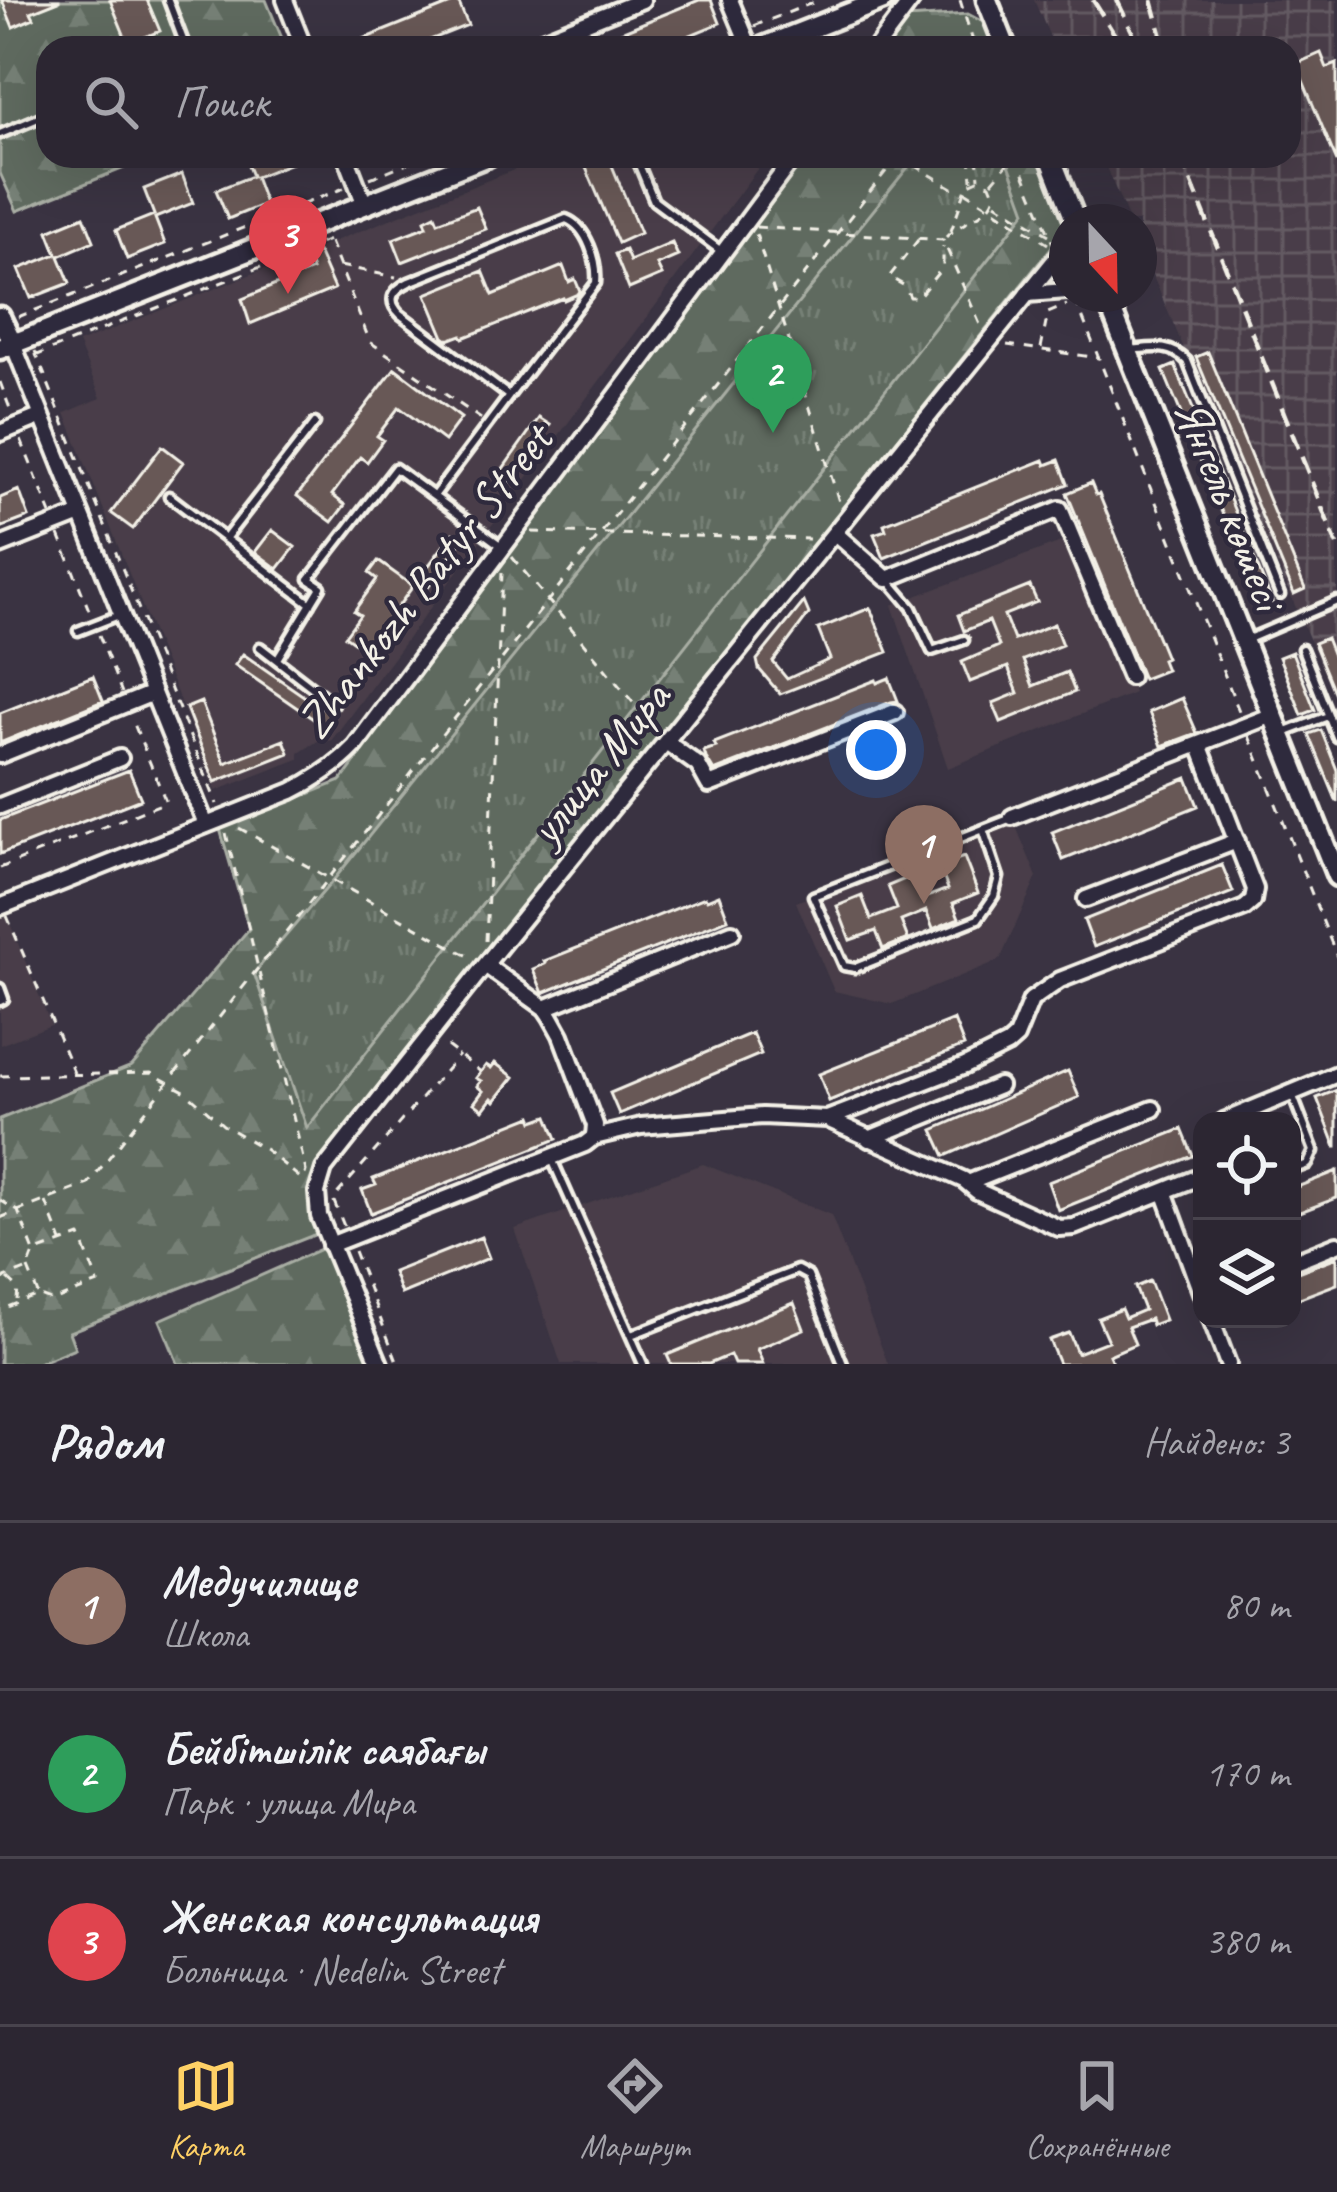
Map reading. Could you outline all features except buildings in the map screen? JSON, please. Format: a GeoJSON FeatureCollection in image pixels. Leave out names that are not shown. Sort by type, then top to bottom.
{"type":"FeatureCollection","features":[{"type":"Feature","properties":{"kind":"street"},"geometry":{"type":"LineString","coordinates":[[285,0],[299,36]]}},
{"type":"Feature","properties":{"kind":"street"},"geometry":{"type":"LineString","coordinates":[[552,36],[642,0]]}},
{"type":"Feature","properties":{"kind":"street"},"geometry":{"type":"LineString","coordinates":[[730,0],[745,36]]}},
{"type":"Feature","properties":{"kind":"street"},"geometry":{"type":"LineString","coordinates":[[792,36],[883,0]]}},
{"type":"Feature","properties":{"kind":"street"},"geometry":{"type":"LineString","coordinates":[[885,36],[912,0]]}},
{"type":"Feature","properties":{"kind":"street"},"geometry":{"type":"LineString","coordinates":[[987,0],[1001,36]]}},
{"type":"Feature","properties":{"kind":"street"},"geometry":{"type":"LineString","coordinates":[[350,168],[365,205]]}},
{"type":"Feature","properties":{"kind":"street"},"geometry":{"type":"LineString","coordinates":[[11,352],[179,269],[458,168]]}},
{"type":"Feature","properties":{"kind":"street","name":"Zhankozh Batyr Street"},"geometry":{"type":"LineString","coordinates":[[1,907],[292,791],[340,761],[508,552],[786,168]]}},
{"type":"Feature","properties":{"kind":"street"},"geometry":{"type":"LineString","coordinates":[[1055,168],[1069,204]]}},
{"type":"Feature","properties":{"kind":"street","name":"улица Мира"},"geometry":{"type":"LineString","coordinates":[[317,1192],[332,1156],[1049,267]]}},
{"type":"Feature","properties":{"kind":"street"},"geometry":{"type":"LineString","coordinates":[[1027,294],[1049,294]]}},
{"type":"Feature","properties":{"kind":"street","name":"Янгель көшесі"},"geometry":{"type":"LineString","coordinates":[[1112,312],[1337,876]]}},
{"type":"Feature","properties":{"kind":"street"},"geometry":{"type":"LineString","coordinates":[[1,320],[206,825]]}},
{"type":"Feature","properties":{"kind":"street"},"geometry":{"type":"LineString","coordinates":[[0,433],[42,416]]}},
{"type":"Feature","properties":{"kind":"street"},"geometry":{"type":"LineString","coordinates":[[837,532],[887,579],[1060,509],[1130,677]]}},
{"type":"Feature","properties":{"kind":"street"},"geometry":{"type":"LineString","coordinates":[[0,546],[81,514]]}},
{"type":"Feature","properties":{"kind":"street"},"geometry":{"type":"LineString","coordinates":[[0,754],[153,693]]}},
{"type":"Feature","properties":{"kind":"street"},"geometry":{"type":"LineString","coordinates":[[666,742],[698,765],[709,785],[895,712]]}},
{"type":"Feature","properties":{"kind":"street"},"geometry":{"type":"LineString","coordinates":[[1012,818],[1273,715]]}},
{"type":"Feature","properties":{"kind":"street"},"geometry":{"type":"LineString","coordinates":[[330,1245],[594,1137],[641,1126],[742,1117],[827,1119],[1007,1045],[1016,1037],[1031,1000],[1060,980],[1245,908],[1253,902],[1255,889],[1199,744]]}},
{"type":"Feature","properties":{"kind":"street"},"geometry":{"type":"LineString","coordinates":[[0,806],[120,758]]}},
{"type":"Feature","properties":{"kind":"street"},"geometry":{"type":"LineString","coordinates":[[1086,898],[1237,841]]}},
{"type":"Feature","properties":{"kind":"street"},"geometry":{"type":"LineString","coordinates":[[544,1008],[732,932]]}},
{"type":"Feature","properties":{"kind":"street"},"geometry":{"type":"LineString","coordinates":[[485,965],[544,1008],[557,1026],[596,1125],[594,1137]]}},
{"type":"Feature","properties":{"kind":"street"},"geometry":{"type":"LineString","coordinates":[[1244,1112],[1337,1074]]}},
{"type":"Feature","properties":{"kind":"street"},"geometry":{"type":"LineString","coordinates":[[868,1139],[999,1086]]}},
{"type":"Feature","properties":{"kind":"street"},"geometry":{"type":"LineString","coordinates":[[968,1183],[1153,1109]]}},
{"type":"Feature","properties":{"kind":"street"},"geometry":{"type":"LineString","coordinates":[[827,1119],[1059,1228],[1074,1227],[1193,1180]]}},
{"type":"Feature","properties":{"kind":"street"},"geometry":{"type":"LineString","coordinates":[[1164,1191],[1193,1270]]}},
{"type":"Feature","properties":{"kind":"street"},"geometry":{"type":"LineString","coordinates":[[317,1192],[319,1216],[380,1364]]}},
{"type":"Feature","properties":{"kind":"street"},"geometry":{"type":"LineString","coordinates":[[1301,1258],[1337,1244]]}},
{"type":"Feature","properties":{"kind":"street"},"geometry":{"type":"LineString","coordinates":[[1214,1328],[1228,1364]]}},
{"type":"Feature","properties":{"kind":"lane"},"geometry":{"type":"LineString","coordinates":[[168,0],[182,36]]}},
{"type":"Feature","properties":{"kind":"lane"},"geometry":{"type":"LineString","coordinates":[[0,134],[36,120]]}},
{"type":"Feature","properties":{"kind":"lane"},"geometry":{"type":"LineString","coordinates":[[640,168],[654,202],[723,253]]}},
{"type":"Feature","properties":{"kind":"lane"},"geometry":{"type":"LineString","coordinates":[[434,496],[596,283],[597,269],[580,227],[566,219],[393,292],[394,308],[509,396]]}},
{"type":"Feature","properties":{"kind":"lane"},"geometry":{"type":"LineString","coordinates":[[1127,351],[1161,347],[1178,351],[1186,361],[1280,595]]}},
{"type":"Feature","properties":{"kind":"lane"},"geometry":{"type":"LineString","coordinates":[[225,539],[315,424]]}},
{"type":"Feature","properties":{"kind":"lane"},"geometry":{"type":"LineString","coordinates":[[277,659],[321,587],[309,579],[395,468],[508,552]]}},
{"type":"Feature","properties":{"kind":"lane"},"geometry":{"type":"LineString","coordinates":[[169,496],[311,604]]}},
{"type":"Feature","properties":{"kind":"lane"},"geometry":{"type":"LineString","coordinates":[[887,579],[913,608],[932,651],[964,640]]}},
{"type":"Feature","properties":{"kind":"lane"},"geometry":{"type":"LineString","coordinates":[[1243,641],[1337,601]]}},
{"type":"Feature","properties":{"kind":"lane"},"geometry":{"type":"LineString","coordinates":[[78,631],[121,614]]}},
{"type":"Feature","properties":{"kind":"lane"},"geometry":{"type":"LineString","coordinates":[[260,647],[334,704]]}},
{"type":"Feature","properties":{"kind":"lane"},"geometry":{"type":"LineString","coordinates":[[1302,649],[1337,737]]}},
{"type":"Feature","properties":{"kind":"lane"},"geometry":{"type":"LineString","coordinates":[[1280,735],[1328,716]]}},
{"type":"Feature","properties":{"kind":"lane"},"geometry":{"type":"LineString","coordinates":[[983,829],[999,877],[994,896],[978,920],[855,968],[844,966],[813,896],[983,829],[1012,818]]}},
{"type":"Feature","properties":{"kind":"lane"},"geometry":{"type":"LineString","coordinates":[[0,988],[4,999],[0,1001]]}},
{"type":"Feature","properties":{"kind":"lane"},"geometry":{"type":"LineString","coordinates":[[1291,1091],[1299,1112]]}},
{"type":"Feature","properties":{"kind":"lane"},"geometry":{"type":"LineString","coordinates":[[1301,1117],[1314,1151],[1308,1164],[1301,1167]]}},
{"type":"Feature","properties":{"kind":"lane"},"geometry":{"type":"LineString","coordinates":[[552,1157],[643,1364]]}},
{"type":"Feature","properties":{"kind":"lane"},"geometry":{"type":"LineString","coordinates":[[631,1334],[797,1270],[808,1276],[843,1364]]}},
{"type":"Feature","properties":{"kind":"path"},"geometry":{"type":"LineString","coordinates":[[727,36],[820,0]]}},
{"type":"Feature","properties":{"kind":"path"},"geometry":{"type":"LineString","coordinates":[[960,0],[970,36]]}},
{"type":"Feature","properties":{"kind":"path"},"geometry":{"type":"LineString","coordinates":[[1,320],[394,168]]}},
{"type":"Feature","properties":{"kind":"path"},"geometry":{"type":"LineString","coordinates":[[0,1218],[88,1184],[889,168]]}},
{"type":"Feature","properties":{"kind":"path"},"geometry":{"type":"LineString","coordinates":[[920,168],[1049,245]]}},
{"type":"Feature","properties":{"kind":"path"},"geometry":{"type":"LineString","coordinates":[[971,168],[972,181]]}},
{"type":"Feature","properties":{"kind":"path"},"geometry":{"type":"LineString","coordinates":[[978,168],[980,180]]}},
{"type":"Feature","properties":{"kind":"path"},"geometry":{"type":"LineString","coordinates":[[990,184],[1005,168]]}},
{"type":"Feature","properties":{"kind":"path"},"geometry":{"type":"LineString","coordinates":[[1021,168],[1049,235]]}},
{"type":"Feature","properties":{"kind":"path"},"geometry":{"type":"LineString","coordinates":[[920,238],[889,277],[905,286],[910,297],[918,297],[943,267],[943,240],[951,231],[990,208],[995,192],[990,184],[972,181],[963,192],[951,231]]}},
{"type":"Feature","properties":{"kind":"path"},"geometry":{"type":"LineString","coordinates":[[994,202],[1049,235]]}},
{"type":"Feature","properties":{"kind":"path"},"geometry":{"type":"LineString","coordinates":[[523,543],[533,530],[837,532],[754,227],[943,240]]}},
{"type":"Feature","properties":{"kind":"path"},"geometry":{"type":"LineString","coordinates":[[11,352],[37,355],[329,240],[370,342],[488,424]]}},
{"type":"Feature","properties":{"kind":"path"},"geometry":{"type":"LineString","coordinates":[[943,240],[988,342],[1099,358]]}},
{"type":"Feature","properties":{"kind":"path"},"geometry":{"type":"LineString","coordinates":[[340,266],[409,282]]}},
{"type":"Feature","properties":{"kind":"path"},"geometry":{"type":"LineString","coordinates":[[1041,350],[1049,312]]}},
{"type":"Feature","properties":{"kind":"path"},"geometry":{"type":"LineString","coordinates":[[1079,312],[1337,957]]}},
{"type":"Feature","properties":{"kind":"path"},"geometry":{"type":"LineString","coordinates":[[37,355],[223,818],[306,1171],[304,1181]]}},
{"type":"Feature","properties":{"kind":"path"},"geometry":{"type":"LineString","coordinates":[[0,382],[166,802],[0,868]]}},
{"type":"Feature","properties":{"kind":"path"},"geometry":{"type":"LineString","coordinates":[[508,552],[666,742]]}},
{"type":"Feature","properties":{"kind":"path"},"geometry":{"type":"LineString","coordinates":[[223,818],[485,965],[502,569],[508,552]]}},
{"type":"Feature","properties":{"kind":"path"},"geometry":{"type":"LineString","coordinates":[[1,907],[74,1075]]}},
{"type":"Feature","properties":{"kind":"path"},"geometry":{"type":"LineString","coordinates":[[447,1046],[481,1072]]}},
{"type":"Feature","properties":{"kind":"path"},"geometry":{"type":"LineString","coordinates":[[398,1364],[333,1199],[459,1055]]}},
{"type":"Feature","properties":{"kind":"path"},"geometry":{"type":"LineString","coordinates":[[0,1076],[151,1073],[186,1092],[317,1192]]}},
{"type":"Feature","properties":{"kind":"path"},"geometry":{"type":"LineString","coordinates":[[0,1200],[18,1211],[34,1253],[28,1269],[38,1295]]}},
{"type":"Feature","properties":{"kind":"path"},"geometry":{"type":"LineString","coordinates":[[46,1200],[62,1243]]}},
{"type":"Feature","properties":{"kind":"path"},"geometry":{"type":"LineString","coordinates":[[0,1308],[38,1295],[53,1301],[98,1283],[80,1236],[34,1253]]}},
{"type":"Feature","properties":{"kind":"path"},"geometry":{"type":"LineString","coordinates":[[10,1306],[18,1299],[18,1288],[10,1280],[0,1280],[28,1269]]}},
{"type":"Feature","properties":{"kind":"shaded area"},"geometry":{"type":"Polygon","coordinates":[[[1034,0],[1337,0],[1337,703],[1157,286],[1157,204],[1122,204],[1106,168],[1301,168],[1301,36],[1050,36],[1034,0]]]}},
{"type":"Feature","properties":{"kind":"shaded area"},"geometry":{"type":"Polygon","coordinates":[[[519,168],[758,168],[331,741],[321,739],[299,753],[299,759],[216,791],[65,413],[101,398],[78,343],[519,168]]]}},
{"type":"Feature","properties":{"kind":"shaded area"},"geometry":{"type":"Polygon","coordinates":[[[1069,539],[1134,693],[948,768],[892,605],[1069,539]]]}},
{"type":"Feature","properties":{"kind":"shaded area"},"geometry":{"type":"Polygon","coordinates":[[[1012,817],[1037,877],[1000,960],[892,1004],[834,991],[796,902],[1012,817]]]}},
{"type":"Feature","properties":{"kind":"shaded area"},"geometry":{"type":"Polygon","coordinates":[[[5,911],[51,1025],[0,1045],[0,913],[5,911]]]}},
{"type":"Feature","properties":{"kind":"shaded area"},"geometry":{"type":"Polygon","coordinates":[[[703,1164],[831,1215],[888,1364],[561,1364],[515,1229],[703,1164]]]}},
{"type":"Feature","properties":{"kind":"green space"},"geometry":{"type":"Polygon","coordinates":[[[0,0],[266,0],[281,36],[36,36],[36,168],[124,168],[17,211],[0,173],[0,0]]]}},
{"type":"Feature","properties":{"kind":"green space"},"geometry":{"type":"Polygon","coordinates":[[[968,14],[985,23],[991,36],[895,36],[908,18],[968,14]]]}},
{"type":"Feature","properties":{"kind":"green space"},"geometry":{"type":"Polygon","coordinates":[[[797,168],[1045,168],[1060,204],[1049,204],[1049,250],[328,1151],[314,1190],[319,1233],[69,1332],[75,1348],[36,1364],[0,1364],[0,1119],[132,1066],[249,929],[220,829],[341,781],[797,168]]]}},
{"type":"Feature","properties":{"kind":"green space"},"geometry":{"type":"Polygon","coordinates":[[[907,168],[1010,168],[1026,211],[307,1128],[254,973],[907,168]]]}},
{"type":"Feature","properties":{"kind":"green space"},"geometry":{"type":"Polygon","coordinates":[[[330,1245],[380,1364],[178,1364],[160,1320],[330,1245]]]}},
{"type":"Feature","properties":{"kind":"railway"},"geometry":{"type":"LineString","coordinates":[[1093,0],[1116,36]]}},
{"type":"Feature","properties":{"kind":"railway"},"geometry":{"type":"LineString","coordinates":[[1117,0],[1134,36]]}},
{"type":"Feature","properties":{"kind":"railway"},"geometry":{"type":"LineString","coordinates":[[1152,0],[1162,36]]}},
{"type":"Feature","properties":{"kind":"railway"},"geometry":{"type":"LineString","coordinates":[[1186,168],[1337,545]]}},
{"type":"Feature","properties":{"kind":"place","name":"Женская консультация"},"geometry":{"type":"Point","coordinates":[288,294]}},
{"type":"Feature","properties":{"kind":"place","name":"Бейбітшілік саябағы"},"geometry":{"type":"Point","coordinates":[773,433]}},
{"type":"Feature","properties":{"kind":"place","name":"Медучилище"},"geometry":{"type":"Point","coordinates":[924,904]}}]}
